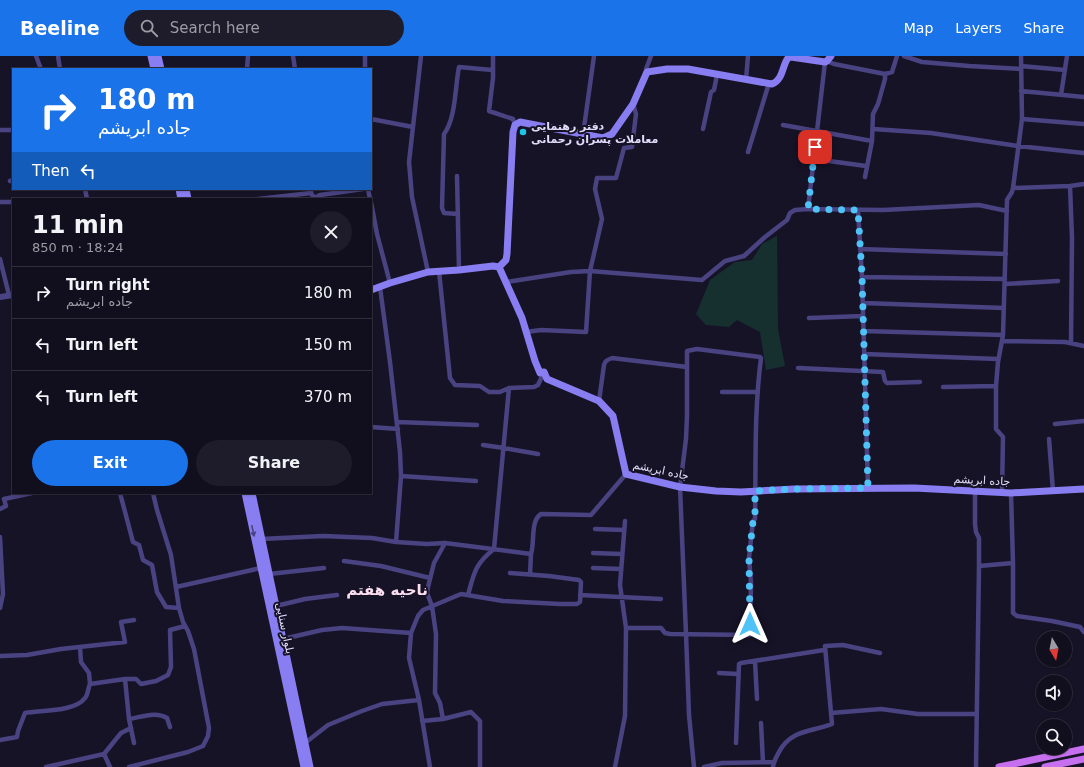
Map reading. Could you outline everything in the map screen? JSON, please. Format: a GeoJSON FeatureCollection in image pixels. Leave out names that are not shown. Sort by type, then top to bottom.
{"type":"FeatureCollection","features":[{"type":"Feature","properties":{"kind":"main road"},"geometry":{"type":"LineString","coordinates":[[151,56],[154,68]]}},
{"type":"Feature","properties":{"kind":"main road"},"geometry":{"type":"LineString","coordinates":[[158,56],[161,68]]}},
{"type":"Feature","properties":{"kind":"main road"},"geometry":{"type":"LineString","coordinates":[[372,290],[428,272],[493,266],[499,267],[506,260],[513,132],[515,125],[520,122],[603,138],[612,134],[633,104],[647,72],[667,69],[688,69],[769,83],[776,82],[786,60],[791,57],[828,60]]}},
{"type":"Feature","properties":{"kind":"main road","name":"جاده ابریشم"},"geometry":{"type":"LineString","coordinates":[[499,267],[522,318],[540,373],[544,372],[547,380],[599,401],[613,416],[623,467],[626,474],[680,487],[716,491],[914,488],[1011,493],[1084,488]]}},
{"type":"Feature","properties":{"kind":"main road","name":"بلوار سنایی"},"geometry":{"type":"LineString","coordinates":[[245,494],[304,767]]}},
{"type":"Feature","properties":{"kind":"main road","name":"بلوار سنایی"},"geometry":{"type":"LineString","coordinates":[[252,494],[310,767]]}},
{"type":"Feature","properties":{"kind":"main road"},"geometry":{"type":"LineString","coordinates":[[999,767],[1084,749]]}},
{"type":"Feature","properties":{"kind":"main road"},"geometry":{"type":"LineString","coordinates":[[1045,767],[1084,759]]}},
{"type":"Feature","properties":{"kind":"street"},"geometry":{"type":"LineString","coordinates":[[36,56],[41,68]]}},
{"type":"Feature","properties":{"kind":"street"},"geometry":{"type":"LineString","coordinates":[[58,56],[60,68]]}},
{"type":"Feature","properties":{"kind":"street"},"geometry":{"type":"LineString","coordinates":[[247,68],[248,56]]}},
{"type":"Feature","properties":{"kind":"street"},"geometry":{"type":"LineString","coordinates":[[293,56],[295,68]]}},
{"type":"Feature","properties":{"kind":"street"},"geometry":{"type":"LineString","coordinates":[[365,56],[365,68]]}},
{"type":"Feature","properties":{"kind":"street"},"geometry":{"type":"LineString","coordinates":[[421,56],[409,162],[412,197],[428,272]]}},
{"type":"Feature","properties":{"kind":"street"},"geometry":{"type":"LineString","coordinates":[[493,56],[490,111],[513,119],[515,125]]}},
{"type":"Feature","properties":{"kind":"street"},"geometry":{"type":"LineString","coordinates":[[583,135],[594,56]]}},
{"type":"Feature","properties":{"kind":"street"},"geometry":{"type":"LineString","coordinates":[[647,72],[646,69],[651,56]]}},
{"type":"Feature","properties":{"kind":"street"},"geometry":{"type":"LineString","coordinates":[[746,80],[748,56]]}},
{"type":"Feature","properties":{"kind":"street"},"geometry":{"type":"LineString","coordinates":[[808,209],[816,132],[828,60],[834,64],[885,74],[892,72],[897,56]]}},
{"type":"Feature","properties":{"kind":"street"},"geometry":{"type":"LineString","coordinates":[[904,56],[922,62],[969,66],[1065,70]]}},
{"type":"Feature","properties":{"kind":"street"},"geometry":{"type":"LineString","coordinates":[[1002,493],[1003,437],[996,429],[996,386],[998,359],[1003,335],[1007,200],[1013,188],[1022,119],[1021,56]]}},
{"type":"Feature","properties":{"kind":"street"},"geometry":{"type":"LineString","coordinates":[[1061,95],[1067,56]]}},
{"type":"Feature","properties":{"kind":"street"},"geometry":{"type":"LineString","coordinates":[[458,214],[444,213],[442,208],[444,134],[449,127],[454,103],[458,66],[492,70]]}},
{"type":"Feature","properties":{"kind":"street"},"geometry":{"type":"LineString","coordinates":[[865,177],[872,141],[873,114],[878,104],[885,74]]}},
{"type":"Feature","properties":{"kind":"street"},"geometry":{"type":"LineString","coordinates":[[703,129],[711,92],[714,90],[717,75]]}},
{"type":"Feature","properties":{"kind":"street"},"geometry":{"type":"LineString","coordinates":[[748,152],[769,83]]}},
{"type":"Feature","properties":{"kind":"street"},"geometry":{"type":"LineString","coordinates":[[1021,91],[1084,97]]}},
{"type":"Feature","properties":{"kind":"street"},"geometry":{"type":"LineString","coordinates":[[526,332],[541,330],[586,332],[590,271],[602,219],[595,190],[597,178],[616,178],[624,148],[632,147],[636,114],[633,104]]}},
{"type":"Feature","properties":{"kind":"street"},"geometry":{"type":"LineString","coordinates":[[372,119],[413,127]]}},
{"type":"Feature","properties":{"kind":"street"},"geometry":{"type":"LineString","coordinates":[[1022,119],[1084,124]]}},
{"type":"Feature","properties":{"kind":"street"},"geometry":{"type":"LineString","coordinates":[[783,125],[872,141]]}},
{"type":"Feature","properties":{"kind":"street"},"geometry":{"type":"LineString","coordinates":[[873,129],[931,133],[1018,146],[1084,153]]}},
{"type":"Feature","properties":{"kind":"street"},"geometry":{"type":"LineString","coordinates":[[0,130],[12,130]]}},
{"type":"Feature","properties":{"kind":"street"},"geometry":{"type":"LineString","coordinates":[[814,159],[866,166]]}},
{"type":"Feature","properties":{"kind":"street"},"geometry":{"type":"LineString","coordinates":[[457,176],[458,270]]}},
{"type":"Feature","properties":{"kind":"street"},"geometry":{"type":"LineString","coordinates":[[1013,188],[1070,186],[1084,184]]}},
{"type":"Feature","properties":{"kind":"street"},"geometry":{"type":"LineString","coordinates":[[1070,186],[1072,238],[1071,342]]}},
{"type":"Feature","properties":{"kind":"street"},"geometry":{"type":"LineString","coordinates":[[316,198],[320,195],[356,190]]}},
{"type":"Feature","properties":{"kind":"street"},"geometry":{"type":"LineString","coordinates":[[265,198],[311,191]]}},
{"type":"Feature","properties":{"kind":"street"},"geometry":{"type":"LineString","coordinates":[[0,202],[12,202]]}},
{"type":"Feature","properties":{"kind":"street"},"geometry":{"type":"LineString","coordinates":[[506,282],[571,272],[590,271],[702,280],[725,261],[744,256],[764,236],[787,220],[790,213],[795,210],[883,210],[979,205],[1007,211]]}},
{"type":"Feature","properties":{"kind":"street"},"geometry":{"type":"LineString","coordinates":[[372,207],[377,234],[390,283]]}},
{"type":"Feature","properties":{"kind":"street"},"geometry":{"type":"LineString","coordinates":[[858,210],[862,276],[868,488]]}},
{"type":"Feature","properties":{"kind":"street"},"geometry":{"type":"LineString","coordinates":[[860,249],[1006,254]]}},
{"type":"Feature","properties":{"kind":"street"},"geometry":{"type":"LineString","coordinates":[[0,259],[11,295],[0,297]]}},
{"type":"Feature","properties":{"kind":"street"},"geometry":{"type":"LineString","coordinates":[[438,271],[450,378],[452,383],[455,385],[480,386],[489,392],[500,392],[509,388],[534,387],[538,384],[544,372]]}},
{"type":"Feature","properties":{"kind":"street"},"geometry":{"type":"LineString","coordinates":[[862,276],[1005,282],[1058,281]]}},
{"type":"Feature","properties":{"kind":"street"},"geometry":{"type":"LineString","coordinates":[[380,287],[398,429],[401,476],[396,542]]}},
{"type":"Feature","properties":{"kind":"street"},"geometry":{"type":"LineString","coordinates":[[863,304],[1004,308]]}},
{"type":"Feature","properties":{"kind":"street"},"geometry":{"type":"LineString","coordinates":[[809,318],[863,316]]}},
{"type":"Feature","properties":{"kind":"street"},"geometry":{"type":"LineString","coordinates":[[863,331],[1003,335]]}},
{"type":"Feature","properties":{"kind":"street"},"geometry":{"type":"LineString","coordinates":[[1002,341],[1071,342],[1084,346]]}},
{"type":"Feature","properties":{"kind":"street"},"geometry":{"type":"LineString","coordinates":[[626,628],[661,628],[665,633],[670,634],[686,634],[750,635],[751,583],[749,558],[753,521],[755,519],[754,438],[760,357],[697,349],[689,350],[687,353],[686,431],[680,487],[686,634],[689,715],[694,767]]}},
{"type":"Feature","properties":{"kind":"street"},"geometry":{"type":"LineString","coordinates":[[864,354],[998,359]]}},
{"type":"Feature","properties":{"kind":"street"},"geometry":{"type":"LineString","coordinates":[[599,401],[604,365],[605,362],[612,358],[687,367]]}},
{"type":"Feature","properties":{"kind":"street"},"geometry":{"type":"LineString","coordinates":[[798,368],[883,372],[887,383],[920,382]]}},
{"type":"Feature","properties":{"kind":"street"},"geometry":{"type":"LineString","coordinates":[[943,387],[996,386]]}},
{"type":"Feature","properties":{"kind":"street"},"geometry":{"type":"LineString","coordinates":[[468,595],[478,564],[494,549],[509,388]]}},
{"type":"Feature","properties":{"kind":"street"},"geometry":{"type":"LineString","coordinates":[[722,392],[758,392]]}},
{"type":"Feature","properties":{"kind":"street"},"geometry":{"type":"LineString","coordinates":[[1055,424],[1084,421]]}},
{"type":"Feature","properties":{"kind":"street"},"geometry":{"type":"LineString","coordinates":[[397,422],[477,425]]}},
{"type":"Feature","properties":{"kind":"street"},"geometry":{"type":"LineString","coordinates":[[372,427],[398,429]]}},
{"type":"Feature","properties":{"kind":"street"},"geometry":{"type":"LineString","coordinates":[[1049,439],[1053,491]]}},
{"type":"Feature","properties":{"kind":"street"},"geometry":{"type":"LineString","coordinates":[[483,445],[538,454]]}},
{"type":"Feature","properties":{"kind":"street"},"geometry":{"type":"LineString","coordinates":[[530,574],[535,523],[538,516],[542,514],[592,515],[626,474]]}},
{"type":"Feature","properties":{"kind":"street"},"geometry":{"type":"LineString","coordinates":[[401,476],[476,481]]}},
{"type":"Feature","properties":{"kind":"street"},"geometry":{"type":"LineString","coordinates":[[975,491],[975,524],[976,532],[979,538],[976,767]]}},
{"type":"Feature","properties":{"kind":"street"},"geometry":{"type":"LineString","coordinates":[[1011,493],[1013,563],[1012,604],[1014,615],[1080,627],[1084,632]]}},
{"type":"Feature","properties":{"kind":"street"},"geometry":{"type":"LineString","coordinates":[[0,509],[6,506],[4,499],[27,494]]}},
{"type":"Feature","properties":{"kind":"street"},"geometry":{"type":"LineString","coordinates":[[120,494],[132,542],[139,545],[143,560],[152,565],[156,592],[166,607],[179,608]]}},
{"type":"Feature","properties":{"kind":"street"},"geometry":{"type":"LineString","coordinates":[[130,767],[188,752],[203,746],[206,743],[209,728],[194,648],[179,608],[171,555],[153,494]]}},
{"type":"Feature","properties":{"kind":"street"},"geometry":{"type":"LineString","coordinates":[[615,767],[625,716],[626,628],[620,585],[625,521]]}},
{"type":"Feature","properties":{"kind":"street"},"geometry":{"type":"LineString","coordinates":[[595,529],[624,530]]}},
{"type":"Feature","properties":{"kind":"street"},"geometry":{"type":"LineString","coordinates":[[261,539],[323,536],[372,538],[396,542],[445,543],[531,554]]}},
{"type":"Feature","properties":{"kind":"street"},"geometry":{"type":"LineString","coordinates":[[0,537],[3,594],[0,608]]}},
{"type":"Feature","properties":{"kind":"street"},"geometry":{"type":"LineString","coordinates":[[443,719],[440,703],[435,693],[436,634],[432,606],[427,593],[434,563],[445,543]]}},
{"type":"Feature","properties":{"kind":"street"},"geometry":{"type":"LineString","coordinates":[[593,553],[622,554]]}},
{"type":"Feature","properties":{"kind":"street"},"geometry":{"type":"LineString","coordinates":[[344,561],[381,566],[430,578]]}},
{"type":"Feature","properties":{"kind":"street"},"geometry":{"type":"LineString","coordinates":[[979,566],[1013,563]]}},
{"type":"Feature","properties":{"kind":"street"},"geometry":{"type":"LineString","coordinates":[[176,588],[261,568]]}},
{"type":"Feature","properties":{"kind":"street"},"geometry":{"type":"LineString","coordinates":[[269,574],[324,568]]}},
{"type":"Feature","properties":{"kind":"street"},"geometry":{"type":"LineString","coordinates":[[593,568],[621,569]]}},
{"type":"Feature","properties":{"kind":"street"},"geometry":{"type":"LineString","coordinates":[[430,767],[419,700],[409,658],[411,633],[418,616],[423,610],[461,594],[503,601],[560,604],[579,603],[581,582],[579,580],[510,572]]}},
{"type":"Feature","properties":{"kind":"street"},"geometry":{"type":"LineString","coordinates":[[276,606],[305,599],[337,595]]}},
{"type":"Feature","properties":{"kind":"street"},"geometry":{"type":"LineString","coordinates":[[580,596],[661,599]]}},
{"type":"Feature","properties":{"kind":"street"},"geometry":{"type":"LineString","coordinates":[[0,656],[27,655],[61,649],[125,642],[121,622],[134,620]]}},
{"type":"Feature","properties":{"kind":"street"},"geometry":{"type":"LineString","coordinates":[[90,684],[136,679],[141,684],[156,681],[168,675],[171,667],[170,630],[185,626]]}},
{"type":"Feature","properties":{"kind":"street"},"geometry":{"type":"LineString","coordinates":[[283,639],[322,630],[342,628],[411,633]]}},
{"type":"Feature","properties":{"kind":"street"},"geometry":{"type":"LineString","coordinates":[[704,767],[722,763],[763,762],[774,764],[783,744],[792,736],[832,724],[824,650],[825,646],[843,645],[880,652]]}},
{"type":"Feature","properties":{"kind":"street"},"geometry":{"type":"LineString","coordinates":[[0,740],[17,737],[18,730],[25,713],[65,708],[76,705],[85,698],[90,684],[89,673],[81,662],[80,647]]}},
{"type":"Feature","properties":{"kind":"street"},"geometry":{"type":"LineString","coordinates":[[736,743],[739,664],[824,650]]}},
{"type":"Feature","properties":{"kind":"street"},"geometry":{"type":"LineString","coordinates":[[755,661],[757,699]]}},
{"type":"Feature","properties":{"kind":"street"},"geometry":{"type":"LineString","coordinates":[[720,673],[738,674]]}},
{"type":"Feature","properties":{"kind":"street"},"geometry":{"type":"LineString","coordinates":[[125,680],[129,719],[134,743]]}},
{"type":"Feature","properties":{"kind":"street"},"geometry":{"type":"LineString","coordinates":[[305,743],[328,726],[362,711],[382,704],[419,700]]}},
{"type":"Feature","properties":{"kind":"street"},"geometry":{"type":"LineString","coordinates":[[831,713],[881,709],[918,714],[976,714]]}},
{"type":"Feature","properties":{"kind":"street"},"geometry":{"type":"LineString","coordinates":[[422,721],[443,719],[471,712],[480,721],[480,767]]}},
{"type":"Feature","properties":{"kind":"street"},"geometry":{"type":"LineString","coordinates":[[129,719],[153,714],[162,715],[167,718],[170,728]]}},
{"type":"Feature","properties":{"kind":"street"},"geometry":{"type":"LineString","coordinates":[[762,723],[763,762]]}},
{"type":"Feature","properties":{"kind":"street"},"geometry":{"type":"LineString","coordinates":[[46,767],[104,754],[121,732],[131,728]]}},
{"type":"Feature","properties":{"kind":"street"},"geometry":{"type":"LineString","coordinates":[[104,754],[110,767]]}},
{"type":"Feature","properties":{"kind":"green space"},"geometry":{"type":"Polygon","coordinates":[[[777,236],[778,329],[785,366],[766,370],[760,332],[737,320],[729,327],[706,325],[696,314],[710,280],[735,262],[752,260],[762,244],[777,236]]]}},
{"type":"Feature","properties":{"kind":"place","name":"دفتر رهنمایی معاملات پسران رحمانی"},"geometry":{"type":"Point","coordinates":[523,132]}},
{"type":"Feature","properties":{"kind":"district","name":"ناحیه هفتم"},"geometry":{"type":"Point","coordinates":[387,590]}},
{"type":"Feature","properties":{"kind":"route"},"geometry":{"type":"LineString","coordinates":[[750,624],[751,583],[749,558],[753,521],[755,519],[755,491],[868,488],[862,276],[858,210],[808,209],[815,147]]}}]}
